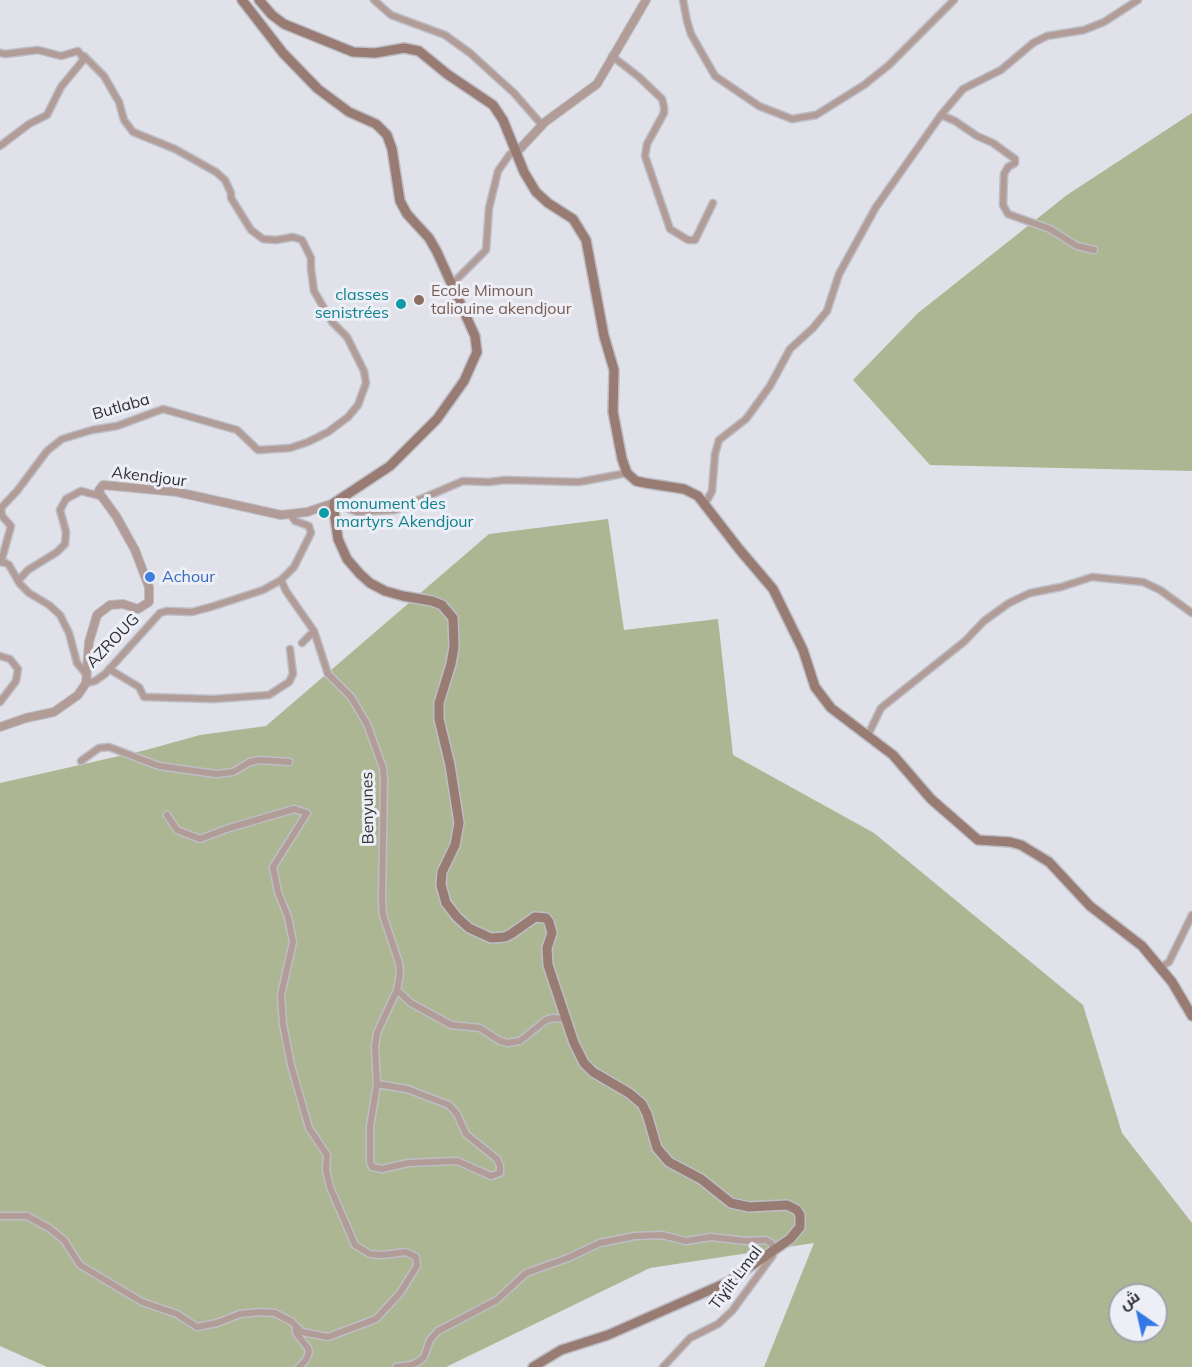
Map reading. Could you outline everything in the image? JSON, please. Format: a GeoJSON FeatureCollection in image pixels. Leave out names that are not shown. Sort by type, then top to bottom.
{"type":"FeatureCollection","features":[{"type":"Feature","properties":{"kind":"main road"},"geometry":{"type":"LineString","coordinates":[[242,0],[283,53],[318,89],[349,112],[376,124],[387,135],[392,149],[400,201],[406,214],[429,238],[437,252],[470,322],[477,344],[477,352],[465,381],[437,419],[390,466],[334,503],[334,522],[338,539],[347,559],[360,574],[370,583],[385,591],[432,600],[442,605],[453,618],[454,646],[439,703],[439,718],[450,765],[459,823],[455,845],[442,872],[441,885],[446,903],[469,928],[491,938],[505,937],[535,917],[546,918],[552,933],[547,948],[548,965],[584,1063],[592,1072],[629,1093],[642,1104],[657,1148],[669,1162],[701,1179],[731,1203],[749,1207],[787,1205],[801,1215],[800,1227],[790,1239],[728,1282],[608,1335],[561,1350],[533,1367]]}},
{"type":"Feature","properties":{"kind":"main road"},"geometry":{"type":"LineString","coordinates":[[259,0],[272,15],[284,24],[353,52],[375,53],[404,48],[419,51],[447,74],[493,105],[503,120],[516,153],[536,192],[548,203],[573,219],[586,240],[604,336],[614,370],[613,412],[627,473],[636,481],[684,489],[698,496],[773,589],[793,627],[815,687],[822,698],[847,721],[893,755],[931,799],[978,840],[1021,845],[1049,862],[1084,901],[1133,938],[1161,967],[1192,1016]]}},
{"type":"Feature","properties":{"kind":"street"},"geometry":{"type":"LineString","coordinates":[[374,0],[391,15],[445,35],[470,53],[514,93],[542,125]]}},
{"type":"Feature","properties":{"kind":"street"},"geometry":{"type":"LineString","coordinates":[[452,284],[486,250],[489,208],[498,171],[505,159],[510,154],[516,153],[542,125],[597,84],[646,0]]}},
{"type":"Feature","properties":{"kind":"street"},"geometry":{"type":"LineString","coordinates":[[683,0],[691,34],[715,76],[759,106],[792,119],[816,115],[864,85],[889,65],[954,0]]}},
{"type":"Feature","properties":{"kind":"street"},"geometry":{"type":"LineString","coordinates":[[705,504],[712,491],[715,454],[719,440],[746,418],[770,386],[790,349],[813,328],[826,311],[839,274],[876,207],[941,115],[963,89],[1001,70],[1033,43],[1047,36],[1084,30],[1104,22],[1138,0]]}},
{"type":"Feature","properties":{"kind":"street"},"geometry":{"type":"LineString","coordinates":[[0,53],[38,50],[60,56],[78,51],[84,56],[82,63],[61,87],[47,115],[29,124],[0,146]]}},
{"type":"Feature","properties":{"kind":"street","name":"Butlaba"},"geometry":{"type":"LineString","coordinates":[[0,562],[11,526],[2,516],[2,508],[18,491],[47,451],[62,439],[92,430],[117,426],[163,410],[237,430],[258,450],[290,448],[328,432],[348,417],[358,405],[366,378],[347,337],[332,322],[314,291],[311,258],[302,240],[293,237],[276,240],[263,239],[251,230],[231,198],[225,180],[216,172],[175,149],[134,132],[124,120],[119,102],[104,76],[84,56]]}},
{"type":"Feature","properties":{"kind":"street"},"geometry":{"type":"LineString","coordinates":[[612,56],[662,99],[664,113],[647,144],[645,156],[670,229],[688,240],[695,240],[713,203]]}},
{"type":"Feature","properties":{"kind":"street"},"geometry":{"type":"LineString","coordinates":[[941,115],[955,121],[977,136],[993,142],[1015,159],[1015,163],[1008,167],[1004,174],[1003,205],[1008,214],[1050,228],[1077,246],[1094,250]]}},
{"type":"Feature","properties":{"kind":"street"},"geometry":{"type":"LineString","coordinates":[[334,503],[357,512],[395,510],[463,481],[579,482],[627,473]]}},
{"type":"Feature","properties":{"kind":"street","name":"Akendjour"},"geometry":{"type":"LineString","coordinates":[[149,602],[149,587],[135,550],[116,516],[100,496],[100,488],[106,484],[122,488],[177,492],[272,514],[291,515],[334,503]]}},
{"type":"Feature","properties":{"kind":"street"},"geometry":{"type":"LineString","coordinates":[[18,581],[28,570],[57,552],[65,544],[66,532],[60,510],[66,499],[81,491],[100,496]]}},
{"type":"Feature","properties":{"kind":"street","name":"AZROUG"},"geometry":{"type":"LineString","coordinates":[[86,679],[99,679],[160,613],[192,612],[214,606],[263,590],[281,580],[294,567],[311,533],[309,526],[295,521],[291,515]]}},
{"type":"Feature","properties":{"kind":"street"},"geometry":{"type":"LineString","coordinates":[[0,562],[9,565],[28,593],[49,605],[60,615],[69,633],[77,663],[86,679]]}},
{"type":"Feature","properties":{"kind":"street"},"geometry":{"type":"LineString","coordinates":[[868,735],[880,708],[965,641],[984,621],[1009,603],[1030,593],[1061,587],[1092,577],[1143,582],[1160,590],[1192,614]]}},
{"type":"Feature","properties":{"kind":"street","name":"Benyunes"},"geometry":{"type":"LineString","coordinates":[[281,580],[314,631],[328,674],[354,702],[372,735],[383,768],[382,899],[387,932],[399,963],[400,975],[398,990],[377,1033],[375,1047],[377,1084],[370,1127],[370,1162],[372,1167],[382,1169],[408,1163],[457,1161],[491,1176],[500,1173],[497,1159],[466,1134],[457,1114],[449,1105],[407,1089],[377,1084]]}},
{"type":"Feature","properties":{"kind":"street"},"geometry":{"type":"LineString","coordinates":[[0,727],[59,710],[78,695],[86,679],[89,642],[96,615],[110,605],[123,604],[135,610],[149,602],[160,613]]}},
{"type":"Feature","properties":{"kind":"street"},"geometry":{"type":"LineString","coordinates":[[302,643],[314,631]]}},
{"type":"Feature","properties":{"kind":"street"},"geometry":{"type":"LineString","coordinates":[[109,669],[141,688],[144,697],[214,699],[269,695],[289,682],[293,674],[290,649]]}},
{"type":"Feature","properties":{"kind":"street"},"geometry":{"type":"LineString","coordinates":[[0,656],[10,659],[18,669],[16,681],[0,702]]}},
{"type":"Feature","properties":{"kind":"street"},"geometry":{"type":"LineString","coordinates":[[81,760],[99,748],[109,747],[159,766],[216,774],[233,771],[250,762],[260,760],[289,762]]}},
{"type":"Feature","properties":{"kind":"street"},"geometry":{"type":"LineString","coordinates":[[0,1216],[27,1216],[49,1228],[64,1240],[80,1265],[142,1302],[177,1314],[198,1327],[240,1314],[275,1313],[302,1332],[328,1336],[376,1319],[400,1293],[417,1266],[416,1257],[406,1252],[382,1256],[370,1254],[355,1245],[330,1187],[326,1170],[327,1155],[309,1128],[291,1065],[283,1024],[281,995],[292,942],[288,917],[278,892],[273,867],[307,813],[294,809],[200,839],[177,830],[167,815]]}},
{"type":"Feature","properties":{"kind":"street"},"geometry":{"type":"LineString","coordinates":[[1161,967],[1169,962],[1192,915]]}},
{"type":"Feature","properties":{"kind":"street"},"geometry":{"type":"LineString","coordinates":[[398,990],[411,1002],[446,1022],[462,1027],[480,1028],[500,1041],[508,1043],[520,1041],[546,1020],[566,1019]]}},
{"type":"Feature","properties":{"kind":"street"},"geometry":{"type":"LineString","coordinates":[[396,1367],[418,1362],[424,1357],[430,1340],[438,1331],[496,1300],[522,1276],[608,1241],[642,1235],[662,1235],[686,1242],[711,1237],[746,1241],[766,1240],[774,1249]]}},
{"type":"Feature","properties":{"kind":"street","name":"Tiɣilt Lmal"},"geometry":{"type":"LineString","coordinates":[[663,1367],[690,1338],[718,1324],[732,1311],[773,1255],[774,1249]]}},
{"type":"Feature","properties":{"kind":"street"},"geometry":{"type":"LineString","coordinates":[[296,1326],[297,1335],[309,1352],[306,1360],[299,1367]]}},
{"type":"Feature","properties":{"kind":"green space"},"geometry":{"type":"Polygon","coordinates":[[[1192,113],[1192,471],[930,465],[853,380],[918,313],[1067,195],[1192,113]]]}},
{"type":"Feature","properties":{"kind":"green space"},"geometry":{"type":"Polygon","coordinates":[[[608,519],[624,630],[718,619],[733,755],[874,833],[1083,1005],[1122,1133],[1192,1223],[1192,1367],[764,1367],[814,1243],[650,1268],[446,1367],[47,1367],[0,1346],[0,783],[146,750],[200,735],[266,726],[489,534],[608,519]]]}},
{"type":"Feature","properties":{"kind":"place","name":"Ecole Mimoun taliouine akendjour"},"geometry":{"type":"Point","coordinates":[419,300]}},
{"type":"Feature","properties":{"kind":"place","name":"classes senistrées"},"geometry":{"type":"Point","coordinates":[401,304]}},
{"type":"Feature","properties":{"kind":"place","name":"monument des martyrs Akendjour"},"geometry":{"type":"Point","coordinates":[324,513]}},
{"type":"Feature","properties":{"kind":"place","name":"Achour"},"geometry":{"type":"Point","coordinates":[150,577]}}]}
